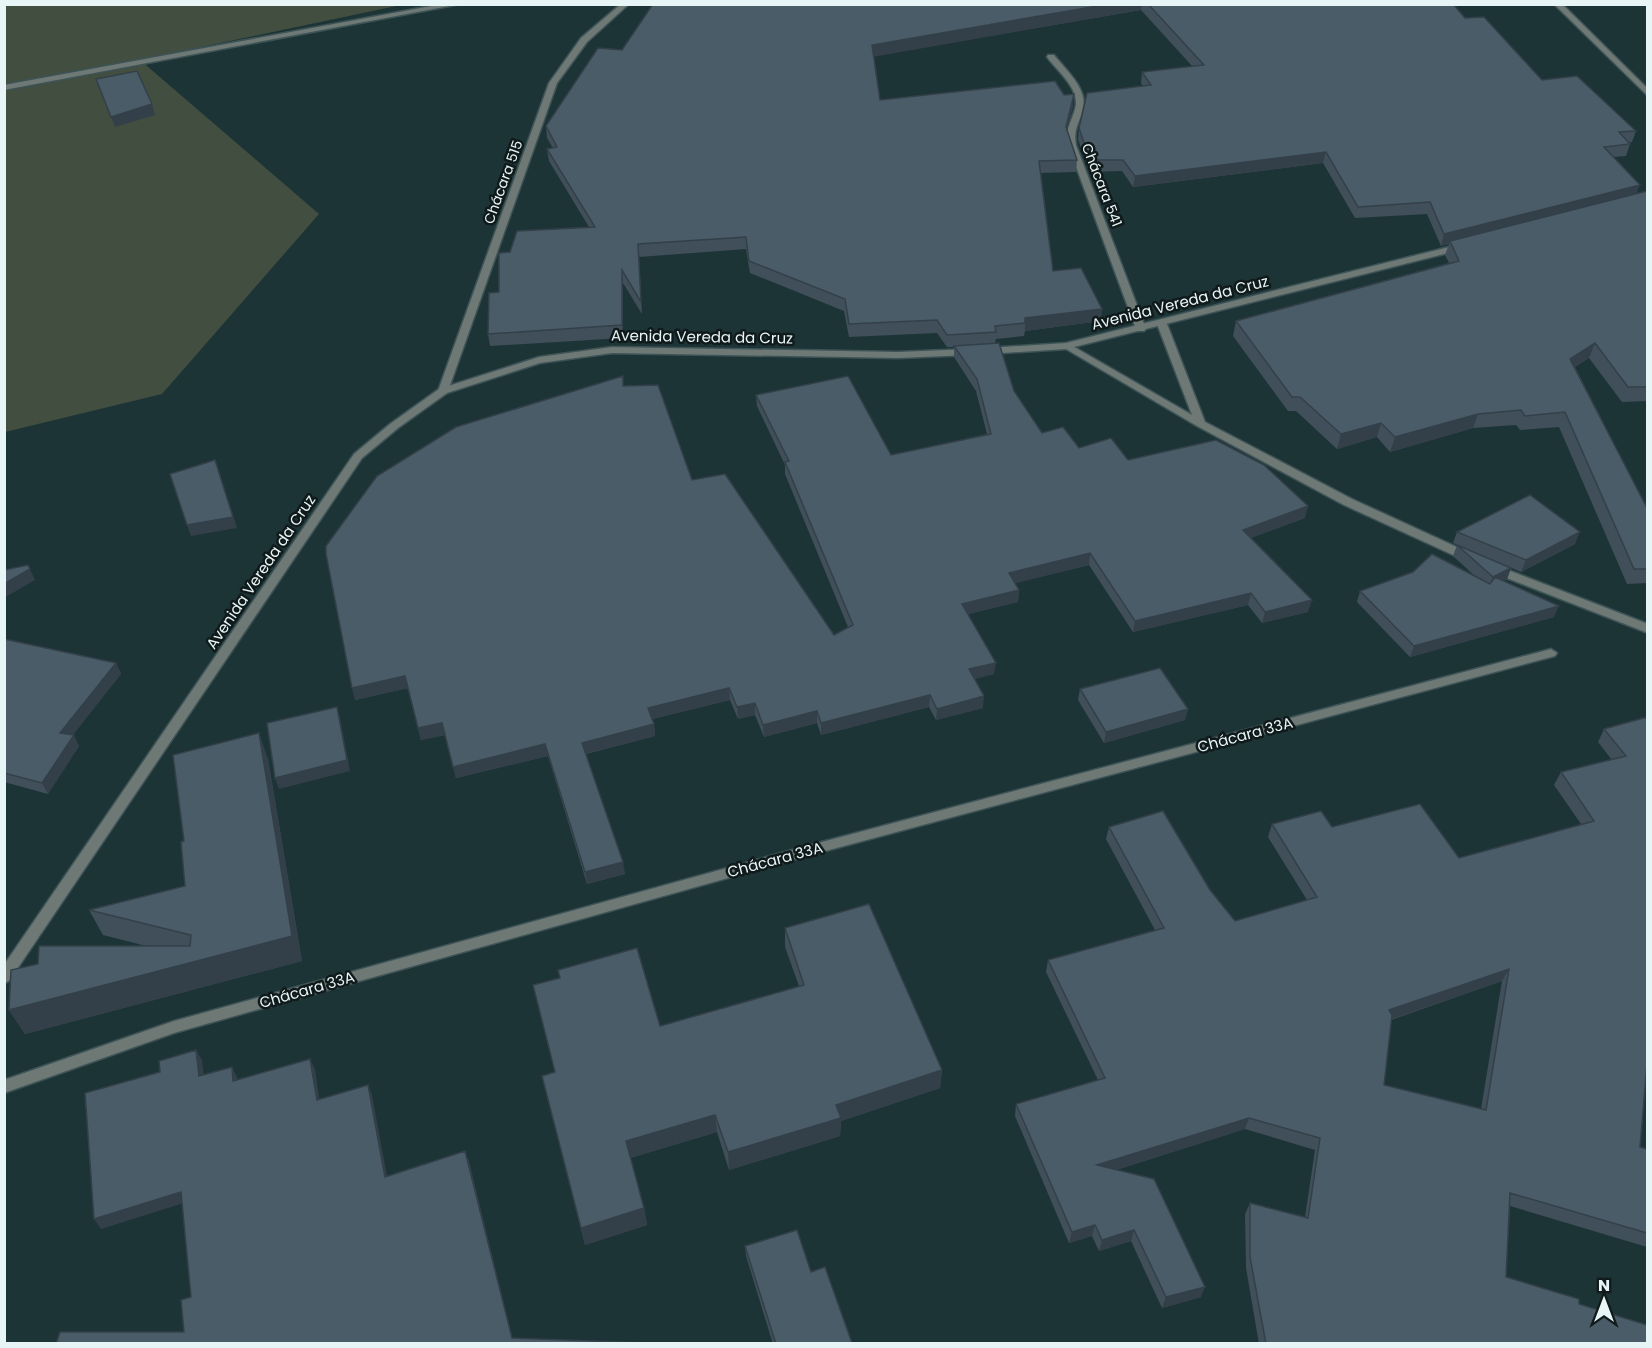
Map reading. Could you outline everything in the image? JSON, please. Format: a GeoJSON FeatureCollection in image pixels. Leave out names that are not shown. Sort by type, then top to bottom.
{"type":"FeatureCollection","features":[{"type":"Feature","properties":{"kind":"street"},"geometry":{"type":"LineString","coordinates":[[4,87],[457,4]]}},
{"type":"Feature","properties":{"kind":"street","name":"Chácara 515"},"geometry":{"type":"LineString","coordinates":[[443,391],[553,83],[584,40],[626,4]]}},
{"type":"Feature","properties":{"kind":"street"},"geometry":{"type":"LineString","coordinates":[[1557,4],[1644,88],[1647,94]]}},
{"type":"Feature","properties":{"kind":"street","name":"Chácara 541"},"geometry":{"type":"LineString","coordinates":[[1051,57],[1078,93],[1081,102],[1069,127],[1072,145],[1142,329]]}},
{"type":"Feature","properties":{"kind":"street","name":"Avenida Vereda da Cruz"},"geometry":{"type":"LineString","coordinates":[[4,977],[358,456],[394,426],[443,391],[539,360],[612,350],[898,355],[1066,346],[1162,324],[1469,245]]}},
{"type":"Feature","properties":{"kind":"street"},"geometry":{"type":"LineString","coordinates":[[1162,324],[1201,424]]}},
{"type":"Feature","properties":{"kind":"street"},"geometry":{"type":"LineString","coordinates":[[1066,346],[1201,424],[1347,502],[1484,563],[1647,629]]}},
{"type":"Feature","properties":{"kind":"street","name":"Chácara 33A"},"geometry":{"type":"LineString","coordinates":[[4,1087],[208,1017],[803,852],[1551,653]]}},
{"type":"Feature","properties":{"kind":"green space"},"geometry":{"type":"Polygon","coordinates":[[[4,5],[401,5],[140,60],[319,214],[162,394],[5,432],[4,5]]]}},
{"type":"Feature","properties":{"kind":"building"},"geometry":{"type":"Polygon","coordinates":[[[653,4],[1109,4],[872,45],[880,100],[1055,81],[1064,95],[1074,94],[1066,127],[1077,160],[1039,161],[1053,271],[1081,268],[1102,309],[1025,318],[1025,323],[995,326],[996,332],[947,335],[937,320],[849,324],[845,299],[749,261],[746,237],[638,244],[641,302],[622,270],[622,325],[488,334],[489,293],[499,292],[499,253],[510,252],[517,231],[595,227],[547,149],[557,147],[546,126],[598,48],[622,50],[653,4]]]}},
{"type":"Feature","properties":{"kind":"building"},"geometry":{"type":"Polygon","coordinates":[[[1148,4],[1453,4],[1465,18],[1484,17],[1542,80],[1577,76],[1636,131],[1619,132],[1630,144],[1604,147],[1640,185],[1444,234],[1430,202],[1358,207],[1326,152],[1135,176],[1123,160],[1090,160],[1079,128],[1087,93],[1151,85],[1142,72],[1204,65],[1148,4]]]}},
{"type":"Feature","properties":{"kind":"building"},"geometry":{"type":"Polygon","coordinates":[[[137,71],[152,104],[111,117],[96,79],[137,71]]]}},
{"type":"Feature","properties":{"kind":"building"},"geometry":{"type":"Polygon","coordinates":[[[1647,191],[1647,387],[1628,387],[1595,343],[1570,359],[1647,508],[1647,569],[1634,569],[1565,412],[1525,416],[1521,410],[1478,414],[1395,437],[1381,423],[1341,434],[1300,397],[1292,397],[1236,321],[1459,261],[1450,241],[1647,191]]]}},
{"type":"Feature","properties":{"kind":"building"},"geometry":{"type":"Polygon","coordinates":[[[999,343],[1014,391],[1042,433],[1063,427],[1079,448],[1111,438],[1128,460],[1216,440],[1264,465],[1308,506],[1243,530],[1312,600],[1265,612],[1251,593],[1135,621],[1090,553],[1009,573],[1019,590],[962,604],[996,663],[969,669],[984,696],[937,709],[930,695],[821,723],[817,711],[763,725],[755,703],[737,707],[729,688],[648,708],[654,724],[582,743],[623,862],[585,872],[545,744],[453,767],[442,723],[418,728],[405,676],[352,688],[326,546],[377,476],[456,427],[623,376],[623,386],[658,385],[692,480],[725,474],[834,635],[853,625],[785,462],[789,461],[756,395],[848,376],[891,455],[991,434],[977,379],[954,346],[999,343]]]}},
{"type":"Feature","properties":{"kind":"building"},"geometry":{"type":"Polygon","coordinates":[[[215,460],[233,517],[187,525],[170,474],[215,460]]]}},
{"type":"Feature","properties":{"kind":"building"},"geometry":{"type":"Polygon","coordinates":[[[1530,495],[1580,532],[1526,560],[1457,532],[1530,495]]]}},
{"type":"Feature","properties":{"kind":"building"},"geometry":{"type":"Polygon","coordinates":[[[1457,545],[1511,568],[1493,577],[1457,545]]]}},
{"type":"Feature","properties":{"kind":"building"},"geometry":{"type":"Polygon","coordinates":[[[1432,554],[1490,584],[1495,577],[1559,606],[1414,646],[1360,591],[1413,572],[1432,554]]]}},
{"type":"Feature","properties":{"kind":"building"},"geometry":{"type":"Polygon","coordinates":[[[28,565],[30,569],[4,584],[4,570],[28,565]]]}},
{"type":"Feature","properties":{"kind":"building"},"geometry":{"type":"Polygon","coordinates":[[[4,639],[116,663],[60,733],[74,735],[42,783],[4,773],[4,639]]]}},
{"type":"Feature","properties":{"kind":"building"},"geometry":{"type":"Polygon","coordinates":[[[1160,668],[1188,709],[1106,732],[1080,689],[1160,668]]]}},
{"type":"Feature","properties":{"kind":"building"},"geometry":{"type":"Polygon","coordinates":[[[337,707],[347,760],[275,778],[267,723],[337,707]]]}},
{"type":"Feature","properties":{"kind":"building"},"geometry":{"type":"Polygon","coordinates":[[[1647,717],[1647,1064],[1640,1147],[1647,1149],[1647,1233],[1510,1193],[1506,1277],[1579,1299],[1579,1304],[1647,1325],[1647,1344],[1266,1344],[1250,1257],[1250,1203],[1308,1218],[1320,1138],[1249,1118],[1097,1165],[1154,1179],[1205,1287],[1166,1297],[1134,1230],[1102,1240],[1095,1225],[1072,1232],[1016,1104],[1105,1078],[1048,960],[1164,928],[1109,827],[1163,811],[1210,890],[1235,921],[1317,897],[1272,824],[1321,811],[1332,827],[1420,804],[1459,858],[1594,821],[1561,772],[1626,756],[1604,729],[1647,717]],[[1509,969],[1389,1010],[1392,1015],[1384,1085],[1486,1110],[1509,969]]]}},
{"type":"Feature","properties":{"kind":"building"},"geometry":{"type":"Polygon","coordinates":[[[259,733],[292,936],[9,1010],[11,970],[38,964],[39,946],[190,946],[191,935],[89,910],[185,886],[181,842],[184,841],[173,755],[259,733]]]}},
{"type":"Feature","properties":{"kind":"building"},"geometry":{"type":"Polygon","coordinates":[[[869,904],[942,1070],[836,1105],[841,1118],[728,1152],[715,1115],[626,1141],[644,1208],[581,1228],[542,1076],[555,1072],[533,985],[560,978],[558,970],[637,948],[660,1026],[804,985],[785,928],[869,904]]]}},
{"type":"Feature","properties":{"kind":"building"},"geometry":{"type":"Polygon","coordinates":[[[196,1050],[199,1076],[232,1067],[233,1081],[310,1059],[317,1100],[368,1085],[385,1177],[465,1151],[512,1338],[671,1344],[56,1344],[60,1332],[184,1332],[181,1300],[191,1297],[181,1192],[94,1219],[85,1093],[160,1072],[159,1061],[196,1050]]]}},
{"type":"Feature","properties":{"kind":"building"},"geometry":{"type":"Polygon","coordinates":[[[797,1230],[811,1272],[825,1267],[852,1343],[870,1344],[776,1344],[745,1246],[797,1230]]]}}]}
